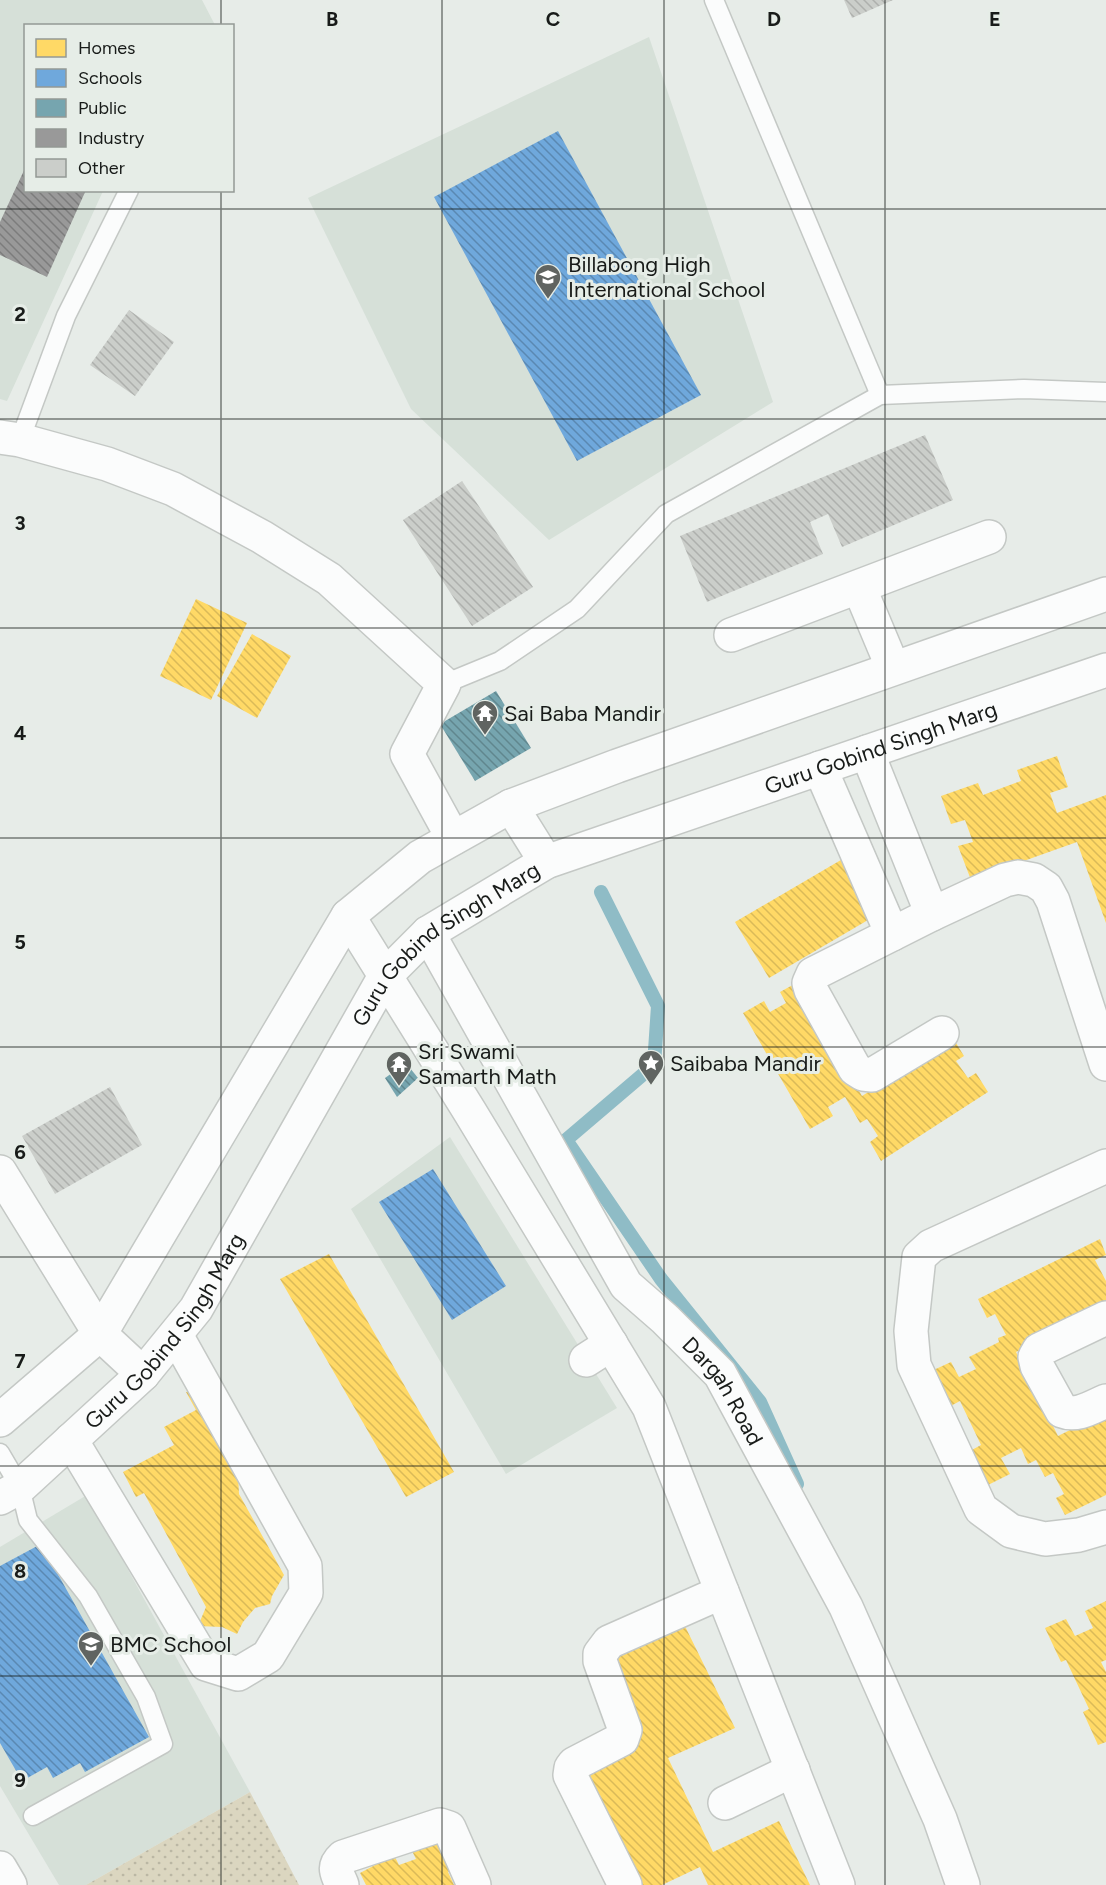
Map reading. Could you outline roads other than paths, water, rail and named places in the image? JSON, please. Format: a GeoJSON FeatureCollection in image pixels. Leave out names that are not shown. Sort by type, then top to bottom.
{"type":"FeatureCollection","features":[{"type":"Feature","properties":{"kind":"street"},"geometry":{"type":"LineString","coordinates":[[10,438],[107,464],[173,489],[262,537],[328,579],[444,684],[407,754],[453,838]]}},
{"type":"Feature","properties":{"kind":"street"},"geometry":{"type":"LineString","coordinates":[[731,635],[988,537]]}},
{"type":"Feature","properties":{"kind":"street"},"geometry":{"type":"LineString","coordinates":[[859,586],[893,668]]}},
{"type":"Feature","properties":{"kind":"street","name":"Guru Gobind Singh Marg"},"geometry":{"type":"LineString","coordinates":[[0,1420],[100,1334],[348,916],[420,857],[511,806],[617,766],[1106,594]]}},
{"type":"Feature","properties":{"kind":"street","name":"Guru Gobind Singh Marg"},"geometry":{"type":"LineString","coordinates":[[10,1492],[144,1374],[196,1309],[385,976],[428,933],[546,862],[1106,670]]}},
{"type":"Feature","properties":{"kind":"street"},"geometry":{"type":"LineString","coordinates":[[867,752],[932,914]]}},
{"type":"Feature","properties":{"kind":"street"},"geometry":{"type":"LineString","coordinates":[[820,768],[892,934]]}},
{"type":"Feature","properties":{"kind":"street"},"geometry":{"type":"LineString","coordinates":[[511,806],[546,862]]}},
{"type":"Feature","properties":{"kind":"street"},"geometry":{"type":"LineString","coordinates":[[848,832],[893,813]]}},
{"type":"Feature","properties":{"kind":"street"},"geometry":{"type":"LineString","coordinates":[[942,1033],[872,1075],[862,1074],[855,1069],[809,983],[813,974],[1005,880],[1018,877],[1034,880],[1046,888],[1053,901],[1106,1064]]}},
{"type":"Feature","properties":{"kind":"street"},"geometry":{"type":"LineString","coordinates":[[348,916],[470,1112],[598,1352],[650,1407],[838,1885]]}},
{"type":"Feature","properties":{"kind":"street","name":"Dargah Road"},"geometry":{"type":"LineString","coordinates":[[428,933],[626,1285],[665,1319],[720,1374],[846,1607],[940,1819],[963,1885]]}},
{"type":"Feature","properties":{"kind":"street"},"geometry":{"type":"LineString","coordinates":[[1106,1167],[931,1246],[919,1257],[911,1331],[914,1365],[981,1509],[1011,1531],[1045,1539],[1079,1535],[1106,1527]]}},
{"type":"Feature","properties":{"kind":"street"},"geometry":{"type":"LineString","coordinates":[[0,1172],[100,1334],[144,1374]]}},
{"type":"Feature","properties":{"kind":"street"},"geometry":{"type":"LineString","coordinates":[[1106,1318],[1039,1350],[1035,1357],[1036,1366],[1062,1411],[1070,1414],[1079,1412],[1106,1401]]}},
{"type":"Feature","properties":{"kind":"street"},"geometry":{"type":"LineString","coordinates":[[71,1440],[206,1664],[238,1674],[268,1656],[306,1593],[305,1566],[176,1335]]}},
{"type":"Feature","properties":{"kind":"street"},"geometry":{"type":"LineString","coordinates":[[625,1885],[570,1775],[574,1764],[622,1739],[625,1735],[626,1730],[600,1661],[600,1654],[609,1642],[722,1592]]}},
{"type":"Feature","properties":{"kind":"street"},"geometry":{"type":"LineString","coordinates":[[724,1803],[793,1770]]}},
{"type":"Feature","properties":{"kind":"street"},"geometry":{"type":"LineString","coordinates":[[342,1885],[336,1870],[337,1863],[343,1857],[440,1825],[449,1828],[474,1885]]}},
{"type":"Feature","properties":{"kind":"street"},"geometry":{"type":"LineString","coordinates":[[0,1868],[10,1885]]}},
{"type":"Feature","properties":{"kind":"lane"},"geometry":{"type":"LineString","coordinates":[[714,0],[879,395]]}},
{"type":"Feature","properties":{"kind":"lane"},"geometry":{"type":"LineString","coordinates":[[10,438],[66,316],[128,192]]}},
{"type":"Feature","properties":{"kind":"lane"},"geometry":{"type":"LineString","coordinates":[[444,684],[500,661],[576,609],[666,514],[879,395],[1024,389],[1106,392]]}},
{"type":"Feature","properties":{"kind":"lane"},"geometry":{"type":"LineString","coordinates":[[0,1453],[10,1492],[28,1520],[88,1596],[146,1697],[163,1744],[33,1815]]}},
{"type":"Feature","properties":{"kind":"waterway"},"geometry":{"type":"LineString","coordinates":[[601,892],[658,1006],[654,1065],[566,1140],[661,1279],[760,1402],[797,1484]]}},
{"type":"Feature","properties":{"kind":"place","name":"Billabong High International School"},"geometry":{"type":"Point","coordinates":[548,300]}},
{"type":"Feature","properties":{"kind":"place","name":"Sai Baba Mandir"},"geometry":{"type":"Point","coordinates":[485,736]}},
{"type":"Feature","properties":{"kind":"place","name":"Saibaba Mandir"},"geometry":{"type":"Point","coordinates":[651,1086]}},
{"type":"Feature","properties":{"kind":"place","name":"Sri Swami Samarth Math"},"geometry":{"type":"Point","coordinates":[399,1087]}},
{"type":"Feature","properties":{"kind":"place","name":"BMC School"},"geometry":{"type":"Point","coordinates":[91,1667]}}]}
